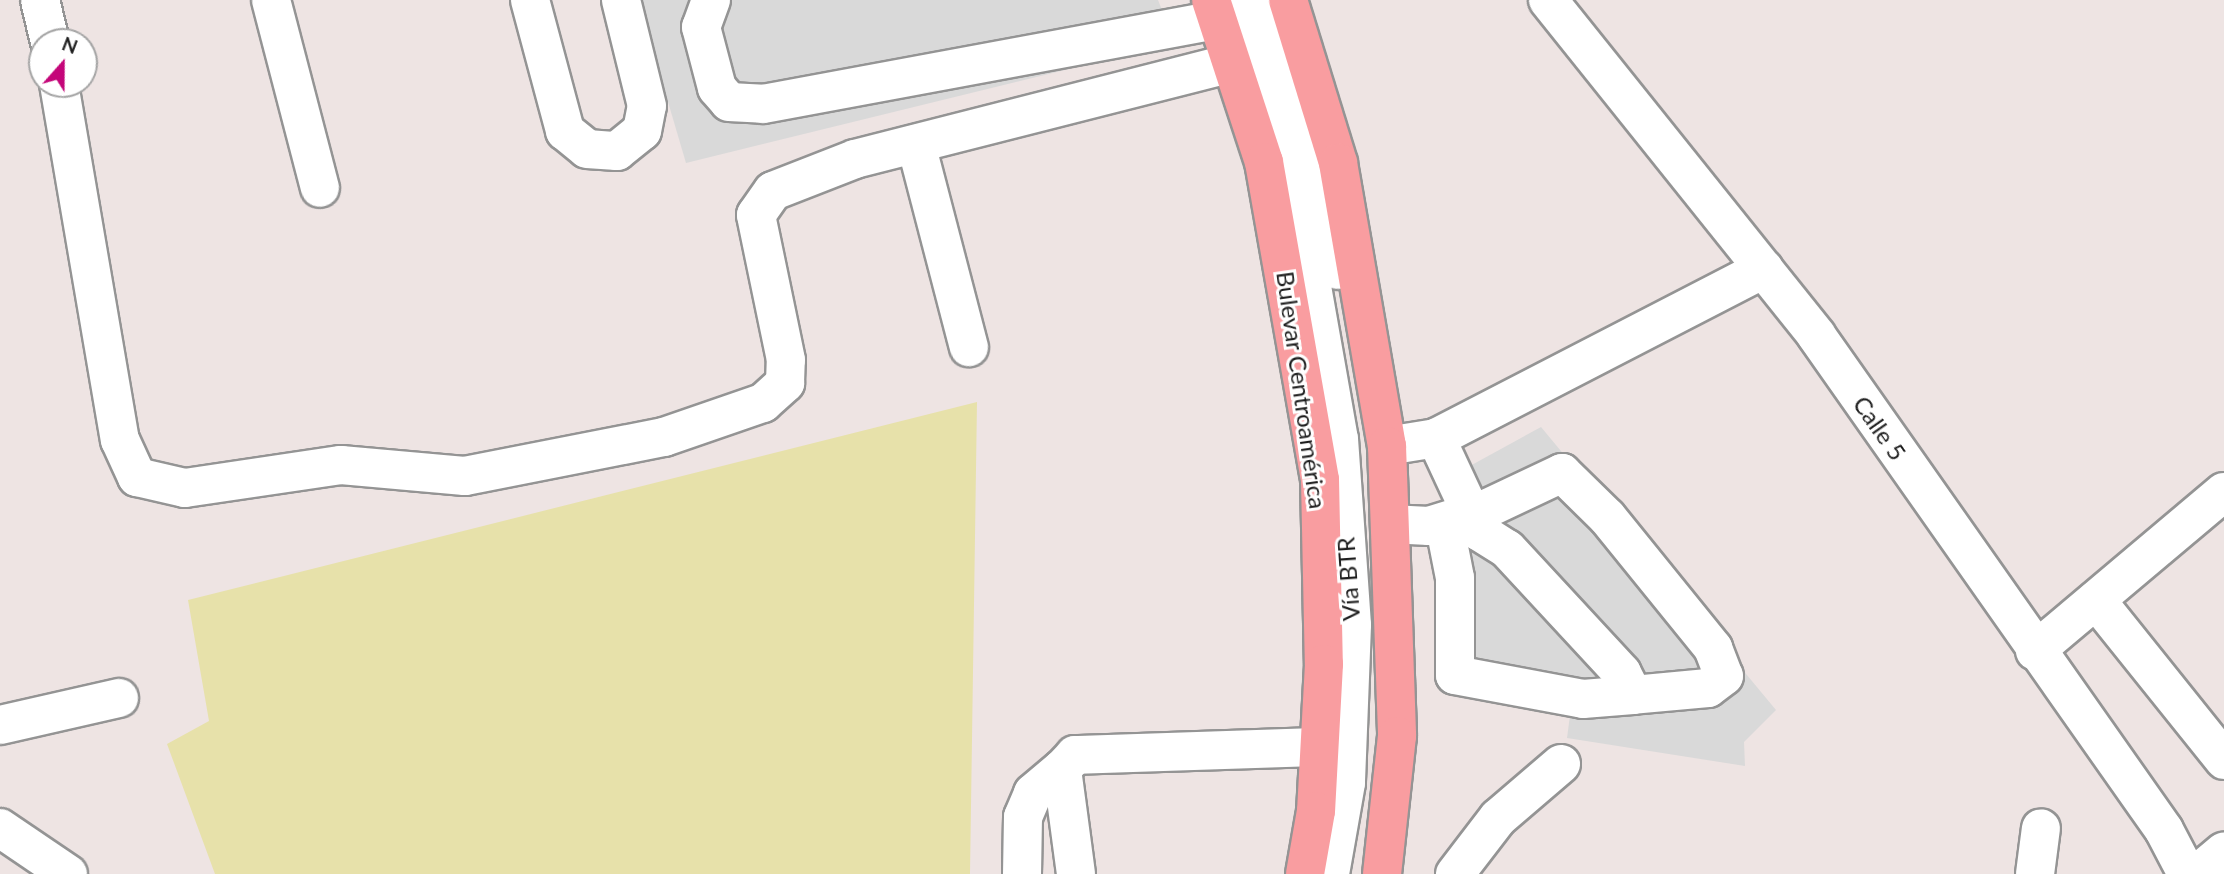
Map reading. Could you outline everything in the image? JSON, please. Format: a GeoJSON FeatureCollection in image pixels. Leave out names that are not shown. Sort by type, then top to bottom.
{"type":"FeatureCollection","features":[{"type":"Feature","properties":{"kind":"main road"},"geometry":{"type":"LineString","coordinates":[[1288,0],[1338,163],[1387,446],[1397,736],[1381,874]]}},
{"type":"Feature","properties":{"kind":"main road","name":"Bulevar Centroamérica"},"geometry":{"type":"LineString","coordinates":[[1222,7],[1231,63],[1264,162],[1320,480],[1320,747],[1305,874]]}},
{"type":"Feature","properties":{"kind":"street"},"geometry":{"type":"LineString","coordinates":[[40,0],[47,28]]}},
{"type":"Feature","properties":{"kind":"street"},"geometry":{"type":"LineString","coordinates":[[271,0],[320,188]]}},
{"type":"Feature","properties":{"kind":"street"},"geometry":{"type":"LineString","coordinates":[[530,0],[565,131],[587,149],[617,151],[642,131],[647,106],[621,0]]}},
{"type":"Feature","properties":{"kind":"street"},"geometry":{"type":"LineString","coordinates":[[710,0],[701,27],[717,88],[729,102],[763,104],[1222,7]]}},
{"type":"Feature","properties":{"kind":"street","name":"Vía BTR"},"geometry":{"type":"LineString","coordinates":[[1267,0],[1330,226],[1360,436],[1374,712],[1353,874]]}},
{"type":"Feature","properties":{"kind":"street","name":"Calle 5"},"geometry":{"type":"LineString","coordinates":[[1548,0],[1764,269],[2164,830],[2187,874]]}},
{"type":"Feature","properties":{"kind":"street","name":"Vía BTR"},"geometry":{"type":"LineString","coordinates":[[1222,7],[1301,224],[1339,439],[1352,625],[1346,783],[1330,874]]}},
{"type":"Feature","properties":{"kind":"street"},"geometry":{"type":"LineString","coordinates":[[61,98],[120,440],[137,477],[185,488],[341,465],[465,476],[664,438],[762,403],[785,383],[786,360],[756,215],[773,191],[916,144],[1231,63]]}},
{"type":"Feature","properties":{"kind":"street"},"geometry":{"type":"LineString","coordinates":[[916,144],[969,347]]}},
{"type":"Feature","properties":{"kind":"street"},"geometry":{"type":"LineString","coordinates":[[1387,446],[1436,438],[1764,269]]}},
{"type":"Feature","properties":{"kind":"street"},"geometry":{"type":"LineString","coordinates":[[1390,524],[1457,517],[1562,473],[1607,517],[1713,648],[1724,676],[1708,688],[1583,699],[1455,675],[1457,517],[1436,438]]}},
{"type":"Feature","properties":{"kind":"street"},"geometry":{"type":"LineString","coordinates":[[2035,651],[2224,492]]}},
{"type":"Feature","properties":{"kind":"street"},"geometry":{"type":"LineString","coordinates":[[1457,517],[1507,549],[1622,673],[1633,695]]}},
{"type":"Feature","properties":{"kind":"street"},"geometry":{"type":"LineString","coordinates":[[2096,600],[2224,760]]}},
{"type":"Feature","properties":{"kind":"street"},"geometry":{"type":"LineString","coordinates":[[0,726],[120,698]]}},
{"type":"Feature","properties":{"kind":"street"},"geometry":{"type":"LineString","coordinates":[[1022,874],[1023,817],[1033,793],[1075,755],[1320,747]]}},
{"type":"Feature","properties":{"kind":"street"},"geometry":{"type":"LineString","coordinates":[[1455,874],[1497,818],[1561,764]]}},
{"type":"Feature","properties":{"kind":"street"},"geometry":{"type":"LineString","coordinates":[[1062,769],[1076,874]]}},
{"type":"Feature","properties":{"kind":"street"},"geometry":{"type":"LineString","coordinates":[[0,828],[68,874]]}},
{"type":"Feature","properties":{"kind":"street"},"geometry":{"type":"LineString","coordinates":[[2035,874],[2040,828]]}},
{"type":"Feature","properties":{"kind":"street"},"geometry":{"type":"LineString","coordinates":[[2197,874],[2224,851]]}},
{"type":"Feature","properties":{"kind":"shaded area"},"geometry":{"type":"Polygon","coordinates":[[[638,0],[1158,0],[1175,43],[686,163],[638,0]]]}},
{"type":"Feature","properties":{"kind":"shaded area"},"geometry":{"type":"Polygon","coordinates":[[[977,402],[970,874],[215,874],[167,744],[209,721],[188,600],[977,402]]]}},
{"type":"Feature","properties":{"kind":"shaded area"},"geometry":{"type":"Polygon","coordinates":[[[1541,427],[1776,710],[1744,742],[1745,766],[1567,738],[1573,693],[1462,669],[1471,591],[1437,484],[1541,427]]]}}]}
